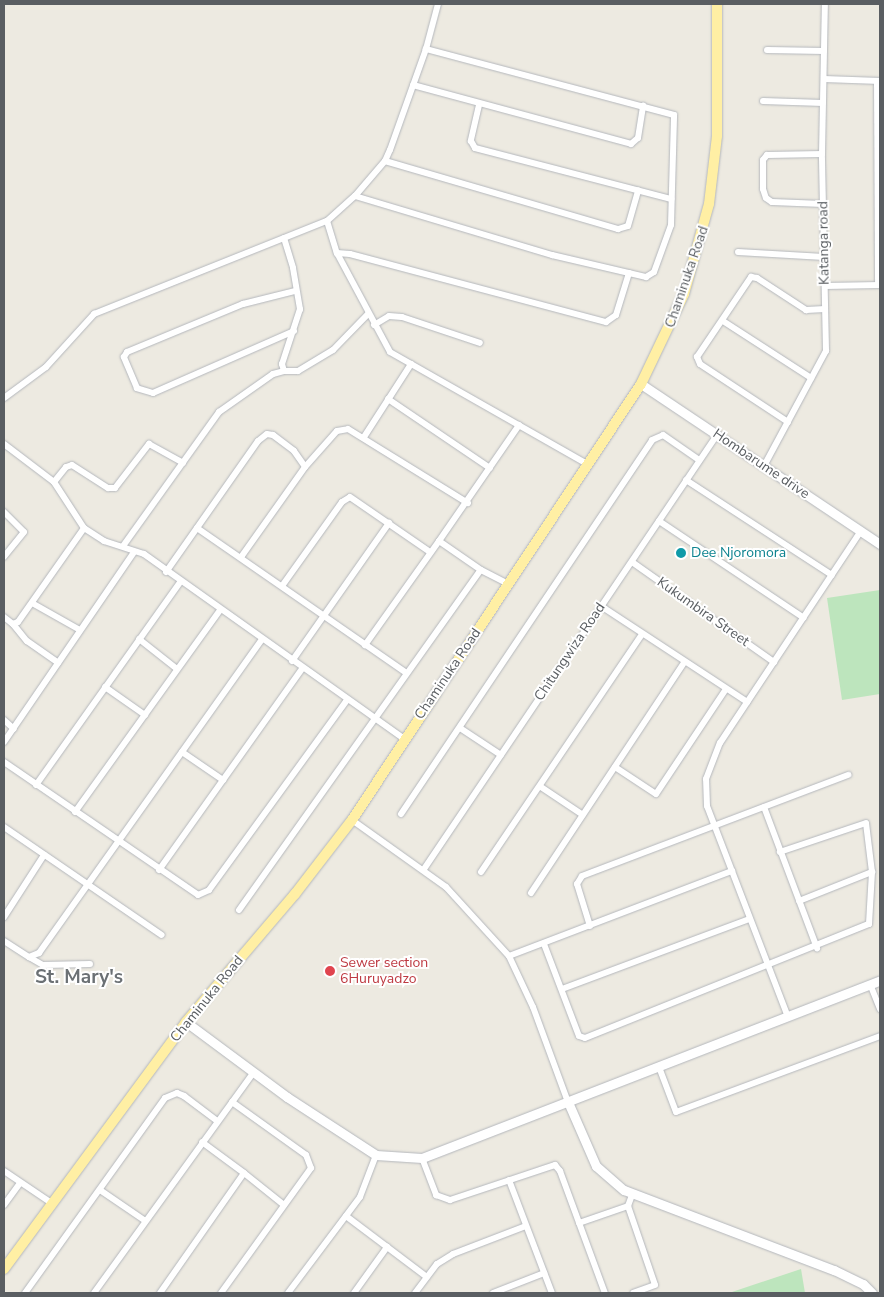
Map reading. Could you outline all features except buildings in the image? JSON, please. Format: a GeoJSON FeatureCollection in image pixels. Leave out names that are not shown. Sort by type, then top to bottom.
{"type":"FeatureCollection","features":[{"type":"Feature","properties":{"kind":"main road","name":"Chaminuka Road"},"geometry":{"type":"LineString","coordinates":[[4,1269],[186,1022],[295,894],[352,820],[642,384],[684,294],[709,204],[717,136],[717,4]]}},
{"type":"Feature","properties":{"kind":"street"},"geometry":{"type":"LineString","coordinates":[[4,398],[46,367],[94,314],[327,221],[355,196],[385,161],[426,49],[438,4]]}},
{"type":"Feature","properties":{"kind":"street","name":"Katanga road"},"geometry":{"type":"LineString","coordinates":[[764,466],[826,351],[822,154],[825,4]]}},
{"type":"Feature","properties":{"kind":"street"},"geometry":{"type":"LineString","coordinates":[[355,196],[552,254],[646,276],[654,272],[668,235],[674,115],[643,105],[426,49]]}},
{"type":"Feature","properties":{"kind":"street"},"geometry":{"type":"LineString","coordinates":[[767,50],[824,51]]}},
{"type":"Feature","properties":{"kind":"street"},"geometry":{"type":"LineString","coordinates":[[824,79],[879,81],[879,285],[825,286]]}},
{"type":"Feature","properties":{"kind":"street"},"geometry":{"type":"LineString","coordinates":[[413,85],[631,144],[638,138],[643,105]]}},
{"type":"Feature","properties":{"kind":"street"},"geometry":{"type":"LineString","coordinates":[[763,101],[823,103]]}},
{"type":"Feature","properties":{"kind":"street"},"geometry":{"type":"LineString","coordinates":[[479,104],[471,141],[473,147],[671,199]]}},
{"type":"Feature","properties":{"kind":"street"},"geometry":{"type":"LineString","coordinates":[[822,154],[767,155],[763,160],[762,189],[766,198],[772,202],[823,204]]}},
{"type":"Feature","properties":{"kind":"street"},"geometry":{"type":"LineString","coordinates":[[385,161],[618,228],[628,226],[638,190]]}},
{"type":"Feature","properties":{"kind":"street"},"geometry":{"type":"LineString","coordinates":[[327,221],[337,253],[386,348],[589,465]]}},
{"type":"Feature","properties":{"kind":"street"},"geometry":{"type":"LineString","coordinates":[[284,238],[294,268],[295,291],[300,309],[282,364],[284,371]]}},
{"type":"Feature","properties":{"kind":"street"},"geometry":{"type":"LineString","coordinates":[[738,252],[824,257]]}},
{"type":"Feature","properties":{"kind":"street"},"geometry":{"type":"LineString","coordinates":[[337,253],[350,254],[606,322],[616,316],[629,273]]}},
{"type":"Feature","properties":{"kind":"street"},"geometry":{"type":"LineString","coordinates":[[788,422],[698,361],[699,355],[750,277],[757,278],[806,310],[825,309]]}},
{"type":"Feature","properties":{"kind":"street"},"geometry":{"type":"LineString","coordinates":[[294,331],[153,394],[137,388],[124,357],[127,352],[243,304],[295,291]]}},
{"type":"Feature","properties":{"kind":"street"},"geometry":{"type":"LineString","coordinates":[[123,546],[225,407],[273,374],[284,371],[298,371],[333,350],[368,314]]}},
{"type":"Feature","properties":{"kind":"street"},"geometry":{"type":"LineString","coordinates":[[374,325],[389,316],[402,316],[480,343]]}},
{"type":"Feature","properties":{"kind":"street"},"geometry":{"type":"LineString","coordinates":[[723,321],[811,378]]}},
{"type":"Feature","properties":{"kind":"street"},"geometry":{"type":"LineString","coordinates":[[364,437],[411,364]]}},
{"type":"Feature","properties":{"kind":"street","name":"Hombarume drive"},"geometry":{"type":"LineString","coordinates":[[642,384],[880,544]]}},
{"type":"Feature","properties":{"kind":"street"},"geometry":{"type":"LineString","coordinates":[[388,399],[490,468]]}},
{"type":"Feature","properties":{"kind":"street"},"geometry":{"type":"LineString","coordinates":[[365,645],[430,552],[468,502],[519,425]]}},
{"type":"Feature","properties":{"kind":"street"},"geometry":{"type":"LineString","coordinates":[[241,557],[305,467],[337,431],[348,429],[364,437],[468,502]]}},
{"type":"Feature","properties":{"kind":"street"},"geometry":{"type":"LineString","coordinates":[[166,572],[262,436],[273,435],[294,451],[305,467]]}},
{"type":"Feature","properties":{"kind":"street"},"geometry":{"type":"LineString","coordinates":[[400,814],[460,728],[652,440],[663,435],[700,460]]}},
{"type":"Feature","properties":{"kind":"street","name":"Chitungwiza Road"},"geometry":{"type":"LineString","coordinates":[[424,869],[717,435]]}},
{"type":"Feature","properties":{"kind":"street"},"geometry":{"type":"LineString","coordinates":[[4,444],[54,482],[84,528],[104,541],[144,554],[166,572],[404,740]]}},
{"type":"Feature","properties":{"kind":"street"},"geometry":{"type":"LineString","coordinates":[[54,482],[66,467],[72,465],[108,488],[114,488],[149,444],[183,464]]}},
{"type":"Feature","properties":{"kind":"street"},"geometry":{"type":"LineString","coordinates":[[686,480],[832,576]]}},
{"type":"Feature","properties":{"kind":"street"},"geometry":{"type":"LineString","coordinates":[[282,586],[346,499],[355,497],[430,552]]}},
{"type":"Feature","properties":{"kind":"street"},"geometry":{"type":"LineString","coordinates":[[4,512],[24,532],[4,558]]}},
{"type":"Feature","properties":{"kind":"street"},"geometry":{"type":"LineString","coordinates":[[659,521],[804,618]]}},
{"type":"Feature","properties":{"kind":"street"},"geometry":{"type":"LineString","coordinates":[[292,660],[389,523]]}},
{"type":"Feature","properties":{"kind":"street"},"geometry":{"type":"LineString","coordinates":[[13,624],[18,622],[84,528]]}},
{"type":"Feature","properties":{"kind":"street"},"geometry":{"type":"LineString","coordinates":[[197,528],[405,672]]}},
{"type":"Feature","properties":{"kind":"street"},"geometry":{"type":"LineString","coordinates":[[788,1017],[767,967],[707,806],[706,779],[720,744],[861,531]]}},
{"type":"Feature","properties":{"kind":"street"},"geometry":{"type":"LineString","coordinates":[[439,541],[481,570],[509,584]]}},
{"type":"Feature","properties":{"kind":"street"},"geometry":{"type":"LineString","coordinates":[[4,742],[134,552]]}},
{"type":"Feature","properties":{"kind":"street","name":"Kukumbira Street"},"geometry":{"type":"LineString","coordinates":[[632,562],[774,662]]}},
{"type":"Feature","properties":{"kind":"street"},"geometry":{"type":"LineString","coordinates":[[239,910],[405,672],[481,570]]}},
{"type":"Feature","properties":{"kind":"street"},"geometry":{"type":"LineString","coordinates":[[36,785],[180,582]]}},
{"type":"Feature","properties":{"kind":"street"},"geometry":{"type":"LineString","coordinates":[[32,603],[80,630]]}},
{"type":"Feature","properties":{"kind":"street"},"geometry":{"type":"LineString","coordinates":[[601,606],[684,663],[747,702]]}},
{"type":"Feature","properties":{"kind":"street"},"geometry":{"type":"LineString","coordinates":[[75,812],[220,610]]}},
{"type":"Feature","properties":{"kind":"street"},"geometry":{"type":"LineString","coordinates":[[4,617],[13,624],[27,641],[58,663]]}},
{"type":"Feature","properties":{"kind":"street"},"geometry":{"type":"LineString","coordinates":[[481,872],[541,787],[642,634]]}},
{"type":"Feature","properties":{"kind":"street"},"geometry":{"type":"LineString","coordinates":[[139,639],[177,670]]}},
{"type":"Feature","properties":{"kind":"street"},"geometry":{"type":"LineString","coordinates":[[30,957],[39,953],[262,639]]}},
{"type":"Feature","properties":{"kind":"street"},"geometry":{"type":"LineString","coordinates":[[531,892],[684,663]]}},
{"type":"Feature","properties":{"kind":"street"},"geometry":{"type":"LineString","coordinates":[[159,870],[302,669]]}},
{"type":"Feature","properties":{"kind":"street"},"geometry":{"type":"LineString","coordinates":[[105,687],[145,715]]}},
{"type":"Feature","properties":{"kind":"street"},"geometry":{"type":"LineString","coordinates":[[615,767],[656,794],[726,689]]}},
{"type":"Feature","properties":{"kind":"street"},"geometry":{"type":"LineString","coordinates":[[4,762],[192,894],[204,894],[347,700]]}},
{"type":"Feature","properties":{"kind":"street"},"geometry":{"type":"LineString","coordinates":[[4,720],[14,729]]}},
{"type":"Feature","properties":{"kind":"street"},"geometry":{"type":"LineString","coordinates":[[460,728],[501,755]]}},
{"type":"Feature","properties":{"kind":"street"},"geometry":{"type":"LineString","coordinates":[[182,752],[223,780]]}},
{"type":"Feature","properties":{"kind":"street"},"geometry":{"type":"LineString","coordinates":[[590,926],[577,884],[582,876],[848,774]]}},
{"type":"Feature","properties":{"kind":"street"},"geometry":{"type":"LineString","coordinates":[[541,787],[583,815]]}},
{"type":"Feature","properties":{"kind":"street"},"geometry":{"type":"LineString","coordinates":[[764,807],[817,948]]}},
{"type":"Feature","properties":{"kind":"street"},"geometry":{"type":"LineString","coordinates":[[352,820],[424,869],[446,887],[508,956],[533,1007],[568,1102],[596,1166],[632,1194],[834,1270],[863,1284],[872,1293]]}},
{"type":"Feature","properties":{"kind":"street"},"geometry":{"type":"LineString","coordinates":[[544,944],[579,1036],[585,1038],[817,948],[869,924],[872,872],[866,823],[780,852]]}},
{"type":"Feature","properties":{"kind":"street"},"geometry":{"type":"LineString","coordinates":[[4,829],[88,883],[162,935]]}},
{"type":"Feature","properties":{"kind":"street"},"geometry":{"type":"LineString","coordinates":[[4,917],[44,855]]}},
{"type":"Feature","properties":{"kind":"street"},"geometry":{"type":"LineString","coordinates":[[508,956],[544,944],[732,871]]}},
{"type":"Feature","properties":{"kind":"street"},"geometry":{"type":"LineString","coordinates":[[799,901],[872,872]]}},
{"type":"Feature","properties":{"kind":"street"},"geometry":{"type":"LineString","coordinates":[[562,989],[749,919]]}},
{"type":"Feature","properties":{"kind":"street"},"geometry":{"type":"LineString","coordinates":[[4,940],[43,965],[90,964]]}},
{"type":"Feature","properties":{"kind":"street"},"geometry":{"type":"LineString","coordinates":[[186,1022],[254,1072],[376,1155],[422,1158],[880,980]]}},
{"type":"Feature","properties":{"kind":"street"},"geometry":{"type":"LineString","coordinates":[[870,984],[880,1009]]}},
{"type":"Feature","properties":{"kind":"street"},"geometry":{"type":"LineString","coordinates":[[660,1067],[676,1112],[880,1036]]}},
{"type":"Feature","properties":{"kind":"street"},"geometry":{"type":"LineString","coordinates":[[94,1293],[144,1220],[254,1072]]}},
{"type":"Feature","properties":{"kind":"street"},"geometry":{"type":"LineString","coordinates":[[25,1293],[165,1098],[177,1093],[184,1096],[217,1121]]}},
{"type":"Feature","properties":{"kind":"street"},"geometry":{"type":"LineString","coordinates":[[221,1293],[311,1168],[306,1155],[232,1102]]}},
{"type":"Feature","properties":{"kind":"street"},"geometry":{"type":"LineString","coordinates":[[202,1142],[284,1205]]}},
{"type":"Feature","properties":{"kind":"street"},"geometry":{"type":"LineString","coordinates":[[288,1293],[346,1216],[369,1179],[376,1155]]}},
{"type":"Feature","properties":{"kind":"street"},"geometry":{"type":"LineString","coordinates":[[422,1158],[436,1195],[450,1200],[555,1165],[560,1170],[605,1293]]}},
{"type":"Feature","properties":{"kind":"street"},"geometry":{"type":"LineString","coordinates":[[4,1171],[52,1204]]}},
{"type":"Feature","properties":{"kind":"street"},"geometry":{"type":"LineString","coordinates":[[160,1293],[244,1173]]}},
{"type":"Feature","properties":{"kind":"street"},"geometry":{"type":"LineString","coordinates":[[509,1180],[552,1293]]}},
{"type":"Feature","properties":{"kind":"street"},"geometry":{"type":"LineString","coordinates":[[4,1205],[20,1183]]}},
{"type":"Feature","properties":{"kind":"street"},"geometry":{"type":"LineString","coordinates":[[100,1190],[144,1220]]}},
{"type":"Feature","properties":{"kind":"street"},"geometry":{"type":"LineString","coordinates":[[632,1194],[628,1206],[656,1285],[633,1293]]}},
{"type":"Feature","properties":{"kind":"street"},"geometry":{"type":"LineString","coordinates":[[579,1223],[628,1206]]}},
{"type":"Feature","properties":{"kind":"street"},"geometry":{"type":"LineString","coordinates":[[346,1216],[427,1277]]}},
{"type":"Feature","properties":{"kind":"street"},"geometry":{"type":"LineString","coordinates":[[415,1293],[437,1264],[452,1254],[526,1226]]}},
{"type":"Feature","properties":{"kind":"street"},"geometry":{"type":"LineString","coordinates":[[354,1293],[387,1247]]}},
{"type":"Feature","properties":{"kind":"street"},"geometry":{"type":"LineString","coordinates":[[493,1293],[544,1273]]}},
{"type":"Feature","properties":{"kind":"green space"},"geometry":{"type":"Polygon","coordinates":[[[880,590],[880,694],[842,700],[827,598],[880,590]]]}},
{"type":"Feature","properties":{"kind":"green space"},"geometry":{"type":"Polygon","coordinates":[[[801,1269],[805,1293],[729,1293],[801,1269]]]}},
{"type":"Feature","properties":{"kind":"place","name":"Dee Njoromora"},"geometry":{"type":"Point","coordinates":[681,553]}},
{"type":"Feature","properties":{"kind":"place","name":"Sewer section 6Huruyadzo"},"geometry":{"type":"Point","coordinates":[330,971]}},
{"type":"Feature","properties":{"kind":"district","name":"St. Mary's"},"geometry":{"type":"Point","coordinates":[79,978]}}]}
